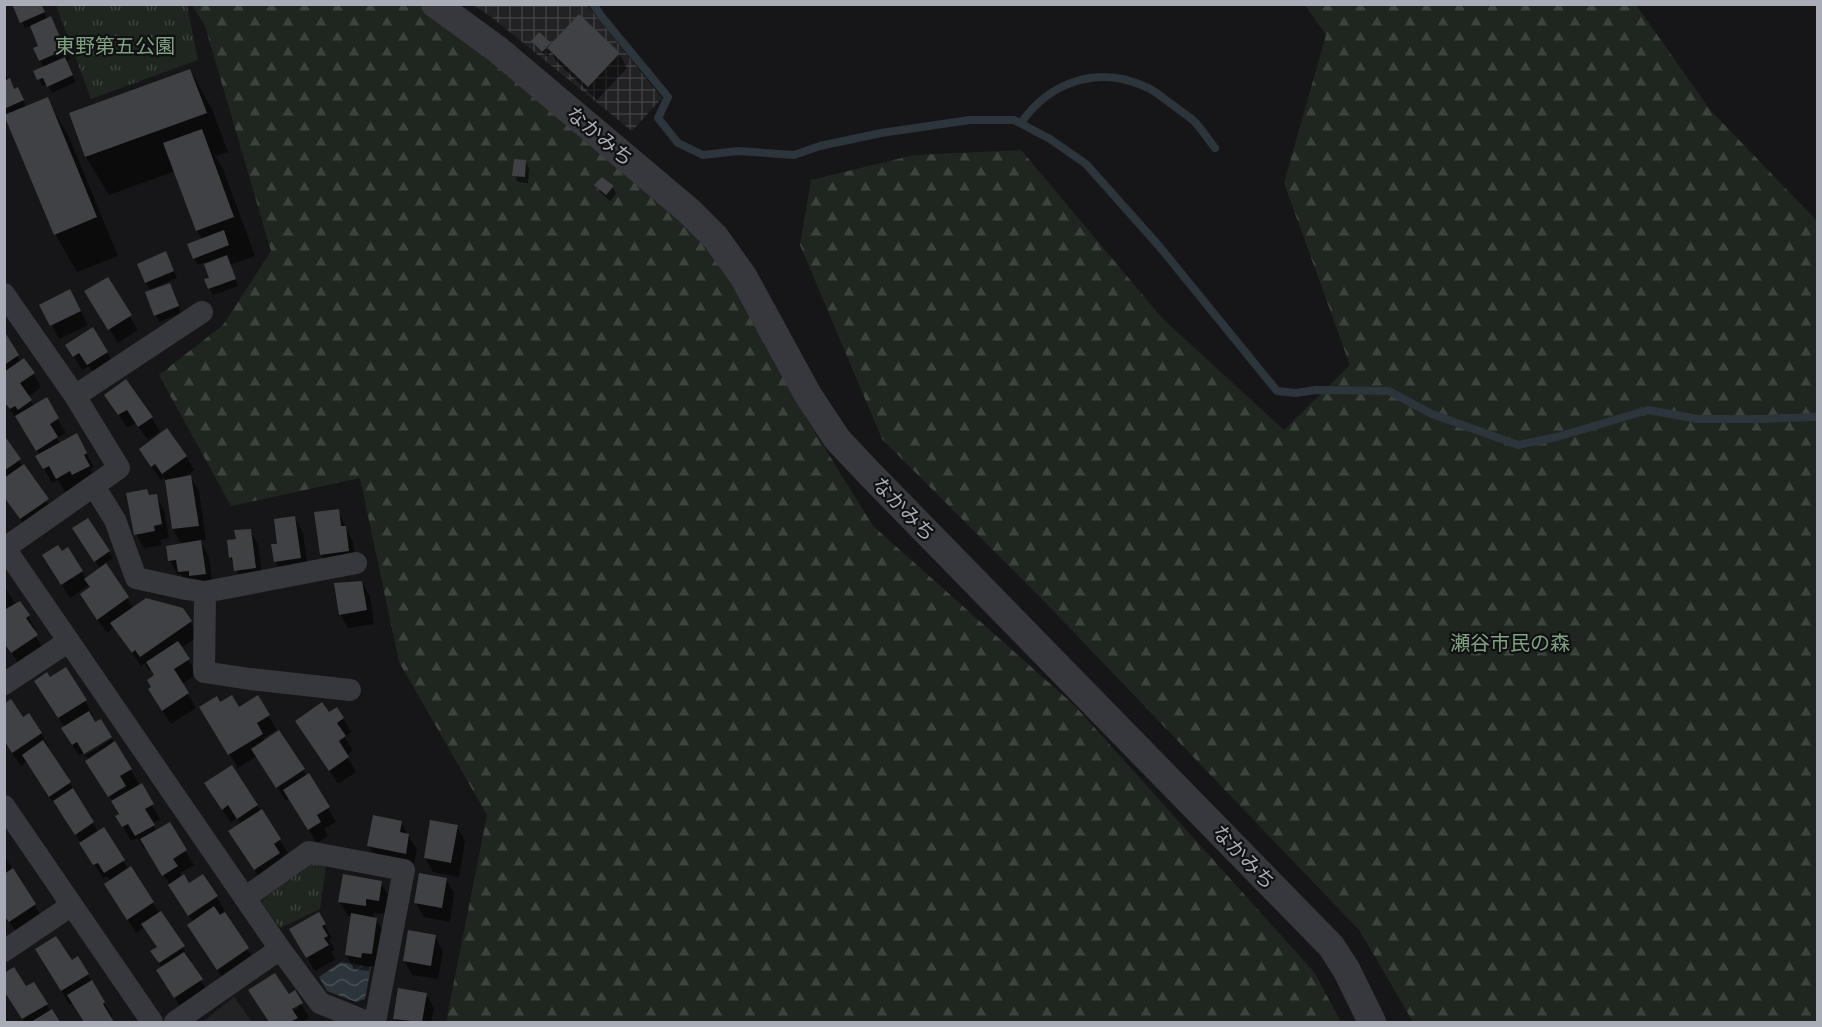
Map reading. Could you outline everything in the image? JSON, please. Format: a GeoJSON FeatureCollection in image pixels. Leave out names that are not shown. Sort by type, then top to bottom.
{"type":"FeatureCollection","features":[{"type":"Feature","properties":{"kind":"street","name":"なかみち"},"geometry":{"type":"LineString","coordinates":[[435,4],[497,49],[689,211],[715,237],[743,276],[808,395],[837,438],[1331,946],[1346,969],[1372,1023]]}},
{"type":"Feature","properties":{"kind":"street"},"geometry":{"type":"LineString","coordinates":[[4,294],[75,396],[119,468],[5,548],[279,949],[320,1003],[367,1023]]}},
{"type":"Feature","properties":{"kind":"street"},"geometry":{"type":"LineString","coordinates":[[75,396],[202,312]]}},
{"type":"Feature","properties":{"kind":"street"},"geometry":{"type":"LineString","coordinates":[[94,486],[115,520],[136,578],[186,590],[205,592],[356,563]]}},
{"type":"Feature","properties":{"kind":"street"},"geometry":{"type":"LineString","coordinates":[[205,592],[204,672],[350,690]]}},
{"type":"Feature","properties":{"kind":"street"},"geometry":{"type":"LineString","coordinates":[[4,684],[69,641]]}},
{"type":"Feature","properties":{"kind":"street"},"geometry":{"type":"LineString","coordinates":[[4,806],[152,1023]]}},
{"type":"Feature","properties":{"kind":"street"},"geometry":{"type":"LineString","coordinates":[[245,898],[309,852],[404,870],[375,1023]]}},
{"type":"Feature","properties":{"kind":"street"},"geometry":{"type":"LineString","coordinates":[[4,951],[72,905]]}},
{"type":"Feature","properties":{"kind":"street"},"geometry":{"type":"LineString","coordinates":[[175,1023],[279,949]]}},
{"type":"Feature","properties":{"kind":"shaded area"},"geometry":{"type":"Polygon","coordinates":[[[473,5],[587,5],[662,98],[632,131],[490,16],[473,5]]]}},
{"type":"Feature","properties":{"kind":"shaded area"},"geometry":{"type":"Polygon","coordinates":[[[234,997],[252,1022],[201,1022],[205,1020],[234,997]]]}},
{"type":"Feature","properties":{"kind":"green space"},"geometry":{"type":"Polygon","coordinates":[[[416,4],[556,96],[703,241],[754,306],[793,397],[873,526],[1075,706],[1314,972],[1341,1022],[446,1022],[487,815],[399,662],[360,478],[231,506],[159,375],[223,325],[271,251],[205,26],[192,5],[416,4]]]}},
{"type":"Feature","properties":{"kind":"green space","name":"東野第五公園"},"geometry":{"type":"Polygon","coordinates":[[[56,5],[187,5],[198,60],[91,99],[56,5]]]}},
{"type":"Feature","properties":{"kind":"green space","name":"瀬谷市民の森"},"geometry":{"type":"Polygon","coordinates":[[[1305,5],[1636,5],[1711,111],[1817,221],[1817,1022],[1413,1022],[1360,931],[1040,597],[882,439],[800,245],[811,180],[914,155],[1021,150],[1163,319],[1284,430],[1350,365],[1284,183],[1326,35],[1305,5]]]}},
{"type":"Feature","properties":{"kind":"green space"},"geometry":{"type":"Polygon","coordinates":[[[319,857],[327,859],[320,909],[280,928],[261,901],[319,857]]]}},
{"type":"Feature","properties":{"kind":"water"},"geometry":{"type":"Polygon","coordinates":[[[341,962],[371,967],[365,999],[356,1002],[327,991],[319,977],[341,962]]]}},
{"type":"Feature","properties":{"kind":"building"},"geometry":{"type":"Polygon","coordinates":[[[12,4],[41,4],[45,12],[20,23],[12,4]]]}},
{"type":"Feature","properties":{"kind":"building"},"geometry":{"type":"Polygon","coordinates":[[[579,14],[620,53],[588,87],[547,48],[579,14]]]}},
{"type":"Feature","properties":{"kind":"building"},"geometry":{"type":"Polygon","coordinates":[[[51,16],[63,44],[60,46],[62,51],[39,61],[33,48],[38,46],[30,26],[51,16]]]}},
{"type":"Feature","properties":{"kind":"building"},"geometry":{"type":"Polygon","coordinates":[[[539,32],[551,43],[542,52],[531,41],[539,32]]]}},
{"type":"Feature","properties":{"kind":"building"},"geometry":{"type":"Polygon","coordinates":[[[65,57],[73,75],[47,87],[43,78],[37,80],[33,71],[65,57]]]}},
{"type":"Feature","properties":{"kind":"building"},"geometry":{"type":"Polygon","coordinates":[[[190,69],[207,113],[85,157],[69,113],[190,69]]]}},
{"type":"Feature","properties":{"kind":"building"},"geometry":{"type":"Polygon","coordinates":[[[10,78],[14,89],[18,87],[24,100],[4,109],[4,81],[10,78]]]}},
{"type":"Feature","properties":{"kind":"building"},"geometry":{"type":"Polygon","coordinates":[[[48,97],[97,217],[54,235],[4,115],[48,97]]]}},
{"type":"Feature","properties":{"kind":"building"},"geometry":{"type":"Polygon","coordinates":[[[202,129],[234,217],[196,231],[163,143],[202,129]]]}},
{"type":"Feature","properties":{"kind":"building"},"geometry":{"type":"Polygon","coordinates":[[[514,159],[526,160],[525,177],[512,176],[514,159]]]}},
{"type":"Feature","properties":{"kind":"building"},"geometry":{"type":"Polygon","coordinates":[[[602,177],[614,186],[606,195],[594,185],[602,177]]]}},
{"type":"Feature","properties":{"kind":"building"},"geometry":{"type":"Polygon","coordinates":[[[224,230],[229,245],[193,259],[187,244],[224,230]]]}},
{"type":"Feature","properties":{"kind":"building"},"geometry":{"type":"Polygon","coordinates":[[[166,251],[174,271],[145,283],[137,264],[166,251]]]}},
{"type":"Feature","properties":{"kind":"building"},"geometry":{"type":"Polygon","coordinates":[[[227,255],[236,279],[208,289],[204,279],[209,278],[204,264],[227,255]]]}},
{"type":"Feature","properties":{"kind":"building"},"geometry":{"type":"Polygon","coordinates":[[[108,277],[132,315],[108,330],[84,291],[108,277]]]}},
{"type":"Feature","properties":{"kind":"building"},"geometry":{"type":"Polygon","coordinates":[[[170,283],[179,306],[154,316],[145,292],[170,283]]]}},
{"type":"Feature","properties":{"kind":"building"},"geometry":{"type":"Polygon","coordinates":[[[70,289],[81,311],[50,326],[39,305],[70,289]]]}},
{"type":"Feature","properties":{"kind":"building"},"geometry":{"type":"Polygon","coordinates":[[[93,327],[108,352],[87,365],[79,353],[73,357],[65,345],[93,327]]]}},
{"type":"Feature","properties":{"kind":"building"},"geometry":{"type":"Polygon","coordinates":[[[6,334],[19,355],[4,365],[4,335],[6,334]]]}},
{"type":"Feature","properties":{"kind":"building"},"geometry":{"type":"Polygon","coordinates":[[[24,358],[35,373],[20,383],[32,400],[18,410],[15,406],[10,409],[4,402],[4,372],[24,358]]]}},
{"type":"Feature","properties":{"kind":"building"},"geometry":{"type":"Polygon","coordinates":[[[126,379],[153,417],[138,427],[127,410],[118,415],[104,395],[126,379]]]}},
{"type":"Feature","properties":{"kind":"building"},"geometry":{"type":"Polygon","coordinates":[[[47,397],[59,418],[50,424],[58,437],[36,451],[15,416],[47,397]]]}},
{"type":"Feature","properties":{"kind":"building"},"geometry":{"type":"Polygon","coordinates":[[[167,428],[187,456],[162,474],[155,464],[151,467],[139,449],[167,428]]]}},
{"type":"Feature","properties":{"kind":"building"},"geometry":{"type":"Polygon","coordinates":[[[77,433],[87,453],[84,455],[90,466],[72,475],[70,471],[56,479],[49,466],[43,469],[35,456],[77,433]]]}},
{"type":"Feature","properties":{"kind":"building"},"geometry":{"type":"Polygon","coordinates":[[[4,435],[21,459],[4,471],[4,435]]]}},
{"type":"Feature","properties":{"kind":"building"},"geometry":{"type":"Polygon","coordinates":[[[24,464],[49,499],[20,519],[4,497],[6,494],[4,478],[24,464]]]}},
{"type":"Feature","properties":{"kind":"building"},"geometry":{"type":"Polygon","coordinates":[[[191,475],[199,526],[172,529],[165,480],[191,475]]]}},
{"type":"Feature","properties":{"kind":"building"},"geometry":{"type":"Polygon","coordinates":[[[147,489],[149,495],[157,494],[162,524],[154,526],[155,531],[134,535],[126,493],[147,489]]]}},
{"type":"Feature","properties":{"kind":"building"},"geometry":{"type":"Polygon","coordinates":[[[339,509],[341,526],[346,526],[349,551],[320,555],[314,512],[339,509]]]}},
{"type":"Feature","properties":{"kind":"building"},"geometry":{"type":"Polygon","coordinates":[[[295,516],[301,558],[274,562],[271,544],[277,544],[274,519],[295,516]]]}},
{"type":"Feature","properties":{"kind":"building"},"geometry":{"type":"Polygon","coordinates":[[[88,518],[110,551],[94,562],[72,528],[88,518]]]}},
{"type":"Feature","properties":{"kind":"building"},"geometry":{"type":"Polygon","coordinates":[[[251,529],[256,568],[234,571],[232,557],[229,558],[227,540],[236,539],[234,530],[251,529]]]}},
{"type":"Feature","properties":{"kind":"building"},"geometry":{"type":"Polygon","coordinates":[[[201,540],[206,574],[189,576],[189,571],[178,572],[176,560],[168,561],[166,546],[201,540]]]}},
{"type":"Feature","properties":{"kind":"building"},"geometry":{"type":"Polygon","coordinates":[[[58,545],[62,551],[68,547],[83,571],[61,585],[42,555],[58,545]]]}},
{"type":"Feature","properties":{"kind":"building"},"geometry":{"type":"Polygon","coordinates":[[[106,563],[129,597],[97,620],[80,594],[90,587],[84,579],[106,563]]]}},
{"type":"Feature","properties":{"kind":"building"},"geometry":{"type":"Polygon","coordinates":[[[362,581],[367,610],[339,615],[334,583],[362,581]]]}},
{"type":"Feature","properties":{"kind":"building"},"geometry":{"type":"Polygon","coordinates":[[[146,598],[183,608],[192,621],[140,657],[135,650],[132,653],[110,623],[146,598]]]}},
{"type":"Feature","properties":{"kind":"building"},"geometry":{"type":"Polygon","coordinates":[[[20,601],[30,615],[26,618],[38,635],[11,653],[4,643],[4,610],[20,601]]]}},
{"type":"Feature","properties":{"kind":"building"},"geometry":{"type":"Polygon","coordinates":[[[178,641],[190,659],[174,669],[189,693],[162,711],[148,689],[151,687],[147,680],[154,675],[146,662],[178,641]]]}},
{"type":"Feature","properties":{"kind":"building"},"geometry":{"type":"Polygon","coordinates":[[[66,667],[87,700],[58,718],[34,681],[47,672],[50,677],[66,667]]]}},
{"type":"Feature","properties":{"kind":"building"},"geometry":{"type":"Polygon","coordinates":[[[232,695],[239,707],[258,695],[270,715],[257,723],[263,734],[228,755],[199,707],[217,696],[220,702],[232,695]]]}},
{"type":"Feature","properties":{"kind":"building"},"geometry":{"type":"Polygon","coordinates":[[[11,699],[23,717],[29,713],[42,733],[12,753],[5,742],[5,703],[11,699]]]}},
{"type":"Feature","properties":{"kind":"building"},"geometry":{"type":"Polygon","coordinates":[[[322,702],[329,712],[337,707],[344,718],[337,723],[346,736],[339,741],[349,757],[329,771],[295,721],[322,702]]]}},
{"type":"Feature","properties":{"kind":"building"},"geometry":{"type":"Polygon","coordinates":[[[89,711],[95,722],[101,719],[112,737],[84,754],[77,742],[72,745],[61,728],[89,711]]]}},
{"type":"Feature","properties":{"kind":"building"},"geometry":{"type":"Polygon","coordinates":[[[279,730],[305,769],[276,788],[251,749],[279,730]]]}},
{"type":"Feature","properties":{"kind":"building"},"geometry":{"type":"Polygon","coordinates":[[[43,740],[71,782],[49,797],[22,755],[43,740]]]}},
{"type":"Feature","properties":{"kind":"building"},"geometry":{"type":"Polygon","coordinates":[[[115,741],[132,769],[120,776],[126,786],[108,797],[85,761],[115,741]]]}},
{"type":"Feature","properties":{"kind":"building"},"geometry":{"type":"Polygon","coordinates":[[[232,765],[258,805],[237,819],[228,805],[222,810],[204,783],[232,765]]]}},
{"type":"Feature","properties":{"kind":"building"},"geometry":{"type":"Polygon","coordinates":[[[309,773],[330,807],[317,815],[321,822],[308,830],[283,790],[309,773]]]}},
{"type":"Feature","properties":{"kind":"building"},"geometry":{"type":"Polygon","coordinates":[[[142,783],[154,804],[145,809],[155,825],[135,836],[128,824],[122,827],[115,816],[119,814],[111,801],[142,783]]]}},
{"type":"Feature","properties":{"kind":"building"},"geometry":{"type":"Polygon","coordinates":[[[73,788],[94,822],[75,835],[53,801],[73,788]]]}},
{"type":"Feature","properties":{"kind":"building"},"geometry":{"type":"Polygon","coordinates":[[[262,809],[281,839],[274,844],[280,853],[254,870],[228,831],[262,809]]]}},
{"type":"Feature","properties":{"kind":"building"},"geometry":{"type":"Polygon","coordinates":[[[373,815],[402,821],[400,832],[409,834],[406,854],[367,846],[373,815]]]}},
{"type":"Feature","properties":{"kind":"building"},"geometry":{"type":"Polygon","coordinates":[[[430,820],[458,825],[451,863],[424,858],[430,820]]]}},
{"type":"Feature","properties":{"kind":"building"},"geometry":{"type":"Polygon","coordinates":[[[170,822],[187,850],[173,859],[178,866],[162,876],[140,839],[170,822]]]}},
{"type":"Feature","properties":{"kind":"building"},"geometry":{"type":"Polygon","coordinates":[[[104,827],[125,860],[104,873],[98,863],[93,865],[79,843],[104,827]]]}},
{"type":"Feature","properties":{"kind":"building"},"geometry":{"type":"Polygon","coordinates":[[[131,866],[154,902],[127,920],[104,884],[131,866]]]}},
{"type":"Feature","properties":{"kind":"building"},"geometry":{"type":"Polygon","coordinates":[[[13,868],[36,904],[9,922],[4,916],[4,874],[13,868]]]}},
{"type":"Feature","properties":{"kind":"building"},"geometry":{"type":"Polygon","coordinates":[[[419,873],[447,878],[442,908],[414,903],[419,873]]]}},
{"type":"Feature","properties":{"kind":"building"},"geometry":{"type":"Polygon","coordinates":[[[184,874],[189,883],[203,874],[218,896],[188,916],[168,885],[184,874]]]}},
{"type":"Feature","properties":{"kind":"building"},"geometry":{"type":"Polygon","coordinates":[[[343,874],[382,881],[379,901],[366,899],[366,906],[338,902],[343,874]]]}},
{"type":"Feature","properties":{"kind":"building"},"geometry":{"type":"Polygon","coordinates":[[[214,906],[220,915],[225,912],[249,948],[217,970],[187,925],[214,906]]]}},
{"type":"Feature","properties":{"kind":"building"},"geometry":{"type":"Polygon","coordinates":[[[161,911],[185,946],[159,963],[150,951],[157,947],[141,924],[161,911]]]}},
{"type":"Feature","properties":{"kind":"building"},"geometry":{"type":"Polygon","coordinates":[[[319,912],[326,924],[322,926],[328,936],[324,938],[329,945],[306,958],[289,929],[319,912]]]}},
{"type":"Feature","properties":{"kind":"building"},"geometry":{"type":"Polygon","coordinates":[[[351,913],[377,918],[372,954],[362,953],[361,958],[345,955],[351,913]]]}},
{"type":"Feature","properties":{"kind":"building"},"geometry":{"type":"Polygon","coordinates":[[[408,930],[436,935],[431,966],[403,961],[408,930]]]}},
{"type":"Feature","properties":{"kind":"building"},"geometry":{"type":"Polygon","coordinates":[[[56,936],[72,960],[78,956],[89,974],[61,991],[35,949],[56,936]]]}},
{"type":"Feature","properties":{"kind":"building"},"geometry":{"type":"Polygon","coordinates":[[[184,952],[203,979],[174,998],[156,970],[184,952]]]}},
{"type":"Feature","properties":{"kind":"building"},"geometry":{"type":"Polygon","coordinates":[[[14,967],[26,986],[34,982],[48,1004],[22,1019],[4,991],[4,973],[14,967]]]}},
{"type":"Feature","properties":{"kind":"building"},"geometry":{"type":"Polygon","coordinates":[[[275,973],[289,994],[295,990],[303,1003],[292,1009],[298,1018],[290,1022],[269,1022],[248,990],[275,973]]]}},
{"type":"Feature","properties":{"kind":"building"},"geometry":{"type":"Polygon","coordinates":[[[92,980],[114,1022],[84,1022],[67,995],[92,980]]]}},
{"type":"Feature","properties":{"kind":"building"},"geometry":{"type":"Polygon","coordinates":[[[398,988],[427,993],[422,1022],[393,1019],[398,988]]]}},
{"type":"Feature","properties":{"kind":"building"},"geometry":{"type":"Polygon","coordinates":[[[52,1009],[60,1022],[31,1022],[52,1009]]]}},
{"type":"Feature","properties":{"kind":"waterway"},"geometry":{"type":"LineString","coordinates":[[593,4],[668,97],[658,118],[678,143],[703,155],[738,151],[794,155],[820,146],[881,133],[970,120],[1014,120],[1050,139],[1086,164],[1159,246],[1277,391],[1296,393],[1316,390],[1389,391],[1432,414],[1518,445],[1557,437],[1648,410],[1698,419],[1818,417]]}},
{"type":"Feature","properties":{"kind":"waterway"},"geometry":{"type":"LineString","coordinates":[[1021,123],[1033,108],[1061,87],[1077,81],[1111,77],[1146,87],[1157,93],[1195,122],[1215,148]]}}]}
